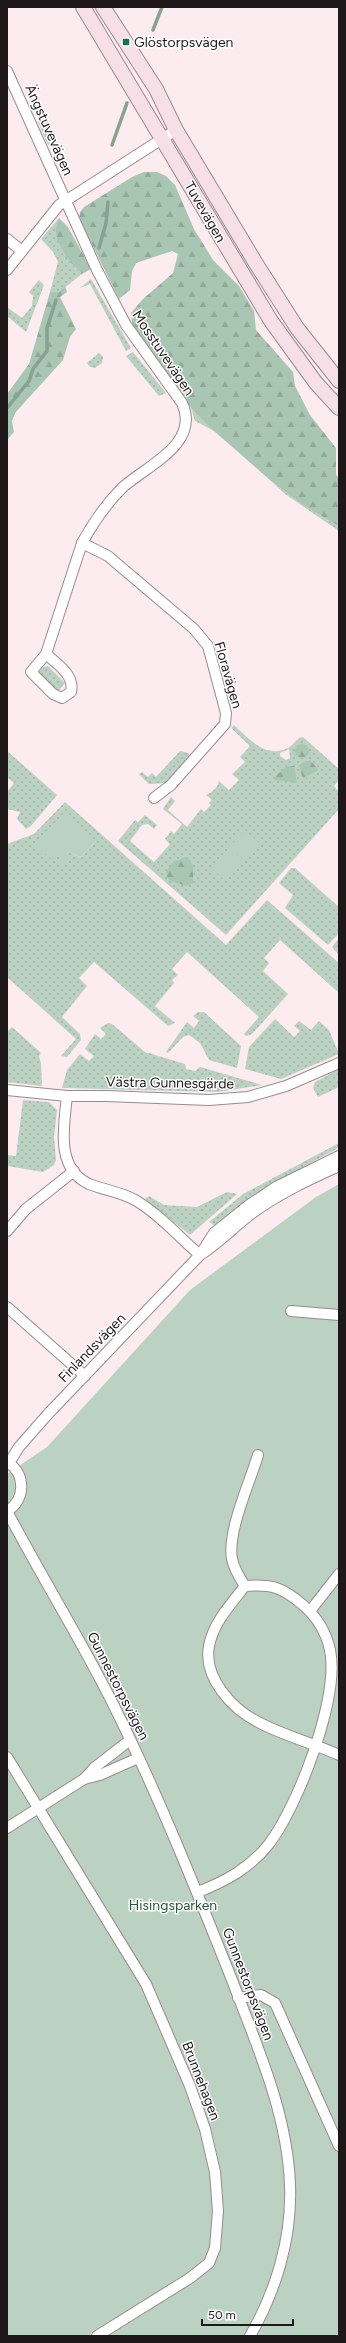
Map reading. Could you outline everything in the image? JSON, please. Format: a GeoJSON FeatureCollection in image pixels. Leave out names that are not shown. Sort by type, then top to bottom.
{"type":"FeatureCollection","features":[{"type":"Feature","properties":{"kind":"main road","name":"Tuvevägen"},"geometry":{"type":"LineString","coordinates":[[83,7],[271,321],[316,382],[339,408]]}},
{"type":"Feature","properties":{"kind":"main road","name":"Tuvevägen"},"geometry":{"type":"LineString","coordinates":[[103,7],[156,89],[176,130],[282,304],[313,350],[339,381]]}},
{"type":"Feature","properties":{"kind":"street","name":"Ängstuvevägen"},"geometry":{"type":"LineString","coordinates":[[7,71],[65,200]]}},
{"type":"Feature","properties":{"kind":"street"},"geometry":{"type":"LineString","coordinates":[[7,270],[51,214],[65,200],[176,130]]}},
{"type":"Feature","properties":{"kind":"street","name":"Mosstuvevägen"},"geometry":{"type":"LineString","coordinates":[[46,654],[82,543],[90,528],[111,500],[124,487],[168,453],[179,440],[187,424],[186,412],[182,403],[126,325],[97,270],[65,200]]}},
{"type":"Feature","properties":{"kind":"street"},"geometry":{"type":"LineString","coordinates":[[7,239],[22,251]]}},
{"type":"Feature","properties":{"kind":"street","name":"Floravägen"},"geometry":{"type":"LineString","coordinates":[[82,543],[108,556],[194,629],[208,646],[226,713],[225,724],[171,785],[154,798]]}},
{"type":"Feature","properties":{"kind":"street","name":"Västra Gunnesgärde"},"geometry":{"type":"LineString","coordinates":[[7,1090],[67,1096],[209,1100],[248,1097],[286,1086],[339,1063]]}},
{"type":"Feature","properties":{"kind":"street"},"geometry":{"type":"LineString","coordinates":[[67,1096],[64,1149],[67,1161],[74,1172],[89,1183],[133,1199],[144,1206],[200,1255]]}},
{"type":"Feature","properties":{"kind":"street","name":"Finlandsvägen"},"geometry":{"type":"LineString","coordinates":[[8,1463],[19,1447],[200,1255],[214,1233],[249,1205],[282,1184],[339,1156]]}},
{"type":"Feature","properties":{"kind":"street","name":"Finlandsvägen"},"geometry":{"type":"LineString","coordinates":[[200,1255],[221,1241],[237,1225],[277,1196],[339,1166]]}},
{"type":"Feature","properties":{"kind":"street"},"geometry":{"type":"LineString","coordinates":[[7,1230],[26,1208],[74,1172]]}},
{"type":"Feature","properties":{"kind":"street"},"geometry":{"type":"LineString","coordinates":[[7,1307],[85,1376]]}},
{"type":"Feature","properties":{"kind":"street"},"geometry":{"type":"LineString","coordinates":[[291,1311],[339,1315]]}},
{"type":"Feature","properties":{"kind":"street"},"geometry":{"type":"LineString","coordinates":[[245,1586],[236,1572],[232,1558],[231,1539],[258,1455]]}},
{"type":"Feature","properties":{"kind":"street","name":"Gunnestorpsvägen"},"geometry":{"type":"LineString","coordinates":[[8,1463],[17,1472],[22,1489],[18,1500],[7,1511],[113,1703],[130,1740],[198,1892],[263,2064],[280,2120],[290,2186],[288,2230],[282,2258],[261,2317],[250,2336]]}},
{"type":"Feature","properties":{"kind":"street"},"geometry":{"type":"LineString","coordinates":[[310,1611],[339,1574]]}},
{"type":"Feature","properties":{"kind":"street"},"geometry":{"type":"LineString","coordinates":[[198,1892],[221,1883],[245,1868],[269,1844],[290,1812],[316,1745],[328,1693],[335,1650],[310,1611],[278,1587],[264,1585],[245,1586],[220,1619],[209,1645],[210,1664],[214,1678],[222,1691],[250,1718],[316,1745],[339,1755]]}},
{"type":"Feature","properties":{"kind":"street"},"geometry":{"type":"LineString","coordinates":[[7,1828],[84,1778],[94,1768],[130,1740]]}},
{"type":"Feature","properties":{"kind":"street","name":"Brunnehagen"},"geometry":{"type":"LineString","coordinates":[[7,1757],[146,1984],[190,2086],[205,2129],[215,2172],[218,2211],[215,2248],[209,2263],[190,2278],[97,2336]]}},
{"type":"Feature","properties":{"kind":"street"},"geometry":{"type":"LineString","coordinates":[[84,1778],[100,1775],[138,1758]]}},
{"type":"Feature","properties":{"kind":"street"},"geometry":{"type":"LineString","coordinates":[[238,1998],[261,1995],[275,2003],[339,2146]]}},
{"type":"Feature","properties":{"kind":"green space"},"geometry":{"type":"Polygon","coordinates":[[[45,116],[56,141],[48,145],[38,122],[38,120],[45,116]]]}},
{"type":"Feature","properties":{"kind":"green space"},"geometry":{"type":"Polygon","coordinates":[[[144,172],[157,172],[166,176],[175,185],[194,229],[213,260],[239,286],[254,311],[256,330],[293,372],[295,386],[310,415],[336,448],[336,475],[339,478],[339,526],[304,506],[271,481],[214,431],[191,408],[132,324],[131,313],[143,299],[173,273],[178,254],[172,251],[136,263],[132,271],[130,290],[119,299],[79,218],[80,212],[84,207],[132,177],[144,172]]]}},
{"type":"Feature","properties":{"kind":"green space"},"geometry":{"type":"Polygon","coordinates":[[[59,218],[56,233],[58,241],[71,263],[82,274],[59,292],[50,292],[58,262],[53,252],[41,239],[59,218]]]}},
{"type":"Feature","properties":{"kind":"green space"},"geometry":{"type":"Polygon","coordinates":[[[59,218],[68,227],[91,269],[82,274],[71,263],[61,249],[56,233],[56,226],[59,218]]]}},
{"type":"Feature","properties":{"kind":"green space"},"geometry":{"type":"Polygon","coordinates":[[[91,279],[131,348],[126,351],[90,284],[80,288],[91,279]]]}},
{"type":"Feature","properties":{"kind":"green space"},"geometry":{"type":"Polygon","coordinates":[[[39,280],[44,285],[26,332],[7,316],[7,307],[22,318],[32,306],[33,296],[29,292],[39,280]]]}},
{"type":"Feature","properties":{"kind":"green space"},"geometry":{"type":"Polygon","coordinates":[[[65,286],[67,292],[60,297],[76,329],[70,337],[63,360],[15,413],[12,421],[14,432],[7,440],[7,394],[29,364],[50,292],[59,292],[65,286]]]}},
{"type":"Feature","properties":{"kind":"green space"},"geometry":{"type":"Polygon","coordinates":[[[133,352],[166,393],[159,396],[126,356],[133,352]]]}},
{"type":"Feature","properties":{"kind":"green space"},"geometry":{"type":"Polygon","coordinates":[[[99,353],[103,357],[102,363],[95,368],[90,367],[87,363],[99,353]]]}},
{"type":"Feature","properties":{"kind":"green space"},"geometry":{"type":"Polygon","coordinates":[[[191,408],[213,428],[214,431],[195,421],[191,408]]]}},
{"type":"Feature","properties":{"kind":"green space"},"geometry":{"type":"Polygon","coordinates":[[[271,481],[304,506],[339,526],[339,531],[285,494],[271,481]]]}},
{"type":"Feature","properties":{"kind":"green space"},"geometry":{"type":"Polygon","coordinates":[[[48,666],[65,683],[59,690],[55,690],[38,673],[43,667],[48,666]]]}},
{"type":"Feature","properties":{"kind":"green space"},"geometry":{"type":"Polygon","coordinates":[[[234,725],[258,746],[272,751],[280,751],[288,748],[299,738],[303,737],[339,769],[339,780],[334,786],[339,792],[339,809],[226,935],[118,841],[135,820],[138,822],[145,815],[157,825],[154,829],[148,824],[142,825],[130,841],[154,862],[170,844],[165,839],[171,831],[174,834],[182,824],[163,809],[171,797],[175,801],[168,810],[187,827],[201,809],[204,812],[211,805],[209,803],[212,800],[206,795],[216,788],[219,781],[229,790],[239,780],[232,774],[245,762],[240,757],[250,746],[231,728],[234,725]],[[289,749],[280,753],[280,756],[286,760],[290,758],[289,749]],[[309,760],[302,773],[303,779],[319,770],[309,760]]]}},
{"type":"Feature","properties":{"kind":"green space"},"geometry":{"type":"Polygon","coordinates":[[[299,744],[305,744],[309,748],[309,754],[305,758],[299,758],[295,754],[295,748],[299,744]]]}},
{"type":"Feature","properties":{"kind":"green space"},"geometry":{"type":"Polygon","coordinates":[[[7,751],[57,795],[31,826],[26,829],[17,819],[20,812],[7,809],[7,792],[14,783],[7,777],[7,751]]]}},
{"type":"Feature","properties":{"kind":"green space"},"geometry":{"type":"Polygon","coordinates":[[[180,751],[188,753],[191,757],[168,783],[149,784],[139,774],[142,772],[148,777],[152,773],[156,777],[180,751]]]}},
{"type":"Feature","properties":{"kind":"green space"},"geometry":{"type":"Polygon","coordinates":[[[310,760],[319,770],[303,779],[299,765],[310,760]]]}},
{"type":"Feature","properties":{"kind":"green space"},"geometry":{"type":"Polygon","coordinates":[[[294,766],[297,783],[275,780],[274,778],[285,767],[294,766]]]}},
{"type":"Feature","properties":{"kind":"green space"},"geometry":{"type":"Polygon","coordinates":[[[65,802],[226,945],[267,900],[339,963],[339,993],[280,940],[264,958],[269,963],[263,971],[288,994],[252,1034],[246,1036],[244,1034],[259,1017],[187,952],[172,969],[178,975],[172,980],[174,983],[155,1006],[175,1023],[168,1026],[94,962],[79,978],[87,986],[62,1017],[80,1034],[81,1040],[67,1057],[61,1056],[76,1039],[7,977],[7,844],[34,834],[65,802]],[[96,841],[55,855],[59,854],[68,865],[67,852],[81,857],[96,841]]]}},
{"type":"Feature","properties":{"kind":"green space"},"geometry":{"type":"Polygon","coordinates":[[[65,812],[96,841],[81,857],[67,852],[69,865],[62,865],[59,854],[50,858],[35,845],[65,812]]]}},
{"type":"Feature","properties":{"kind":"green space"},"geometry":{"type":"Polygon","coordinates":[[[245,830],[260,844],[244,860],[229,847],[245,830]]]}},
{"type":"Feature","properties":{"kind":"green space"},"geometry":{"type":"Polygon","coordinates":[[[227,850],[242,863],[225,881],[211,867],[227,850]]]}},
{"type":"Feature","properties":{"kind":"green space"},"geometry":{"type":"Polygon","coordinates":[[[188,857],[193,866],[193,883],[186,886],[169,880],[166,875],[169,867],[177,860],[188,857]]]}},
{"type":"Feature","properties":{"kind":"green space"},"geometry":{"type":"Polygon","coordinates":[[[291,868],[295,868],[339,907],[339,933],[328,945],[285,908],[293,895],[279,883],[291,868]]]}},
{"type":"Feature","properties":{"kind":"green space"},"geometry":{"type":"Polygon","coordinates":[[[339,938],[339,955],[332,947],[339,938]]]}},
{"type":"Feature","properties":{"kind":"green space"},"geometry":{"type":"Polygon","coordinates":[[[198,1012],[204,1012],[241,1046],[237,1068],[209,1060],[200,1043],[189,1035],[183,1037],[168,1053],[166,1052],[187,1022],[194,1028],[199,1021],[193,1016],[198,1012]]]}},
{"type":"Feature","properties":{"kind":"green space"},"geometry":{"type":"Polygon","coordinates":[[[275,1019],[294,1037],[300,1031],[294,1026],[299,1021],[311,1030],[319,1021],[329,1030],[339,1054],[281,1079],[245,1069],[249,1047],[275,1019]]]}},
{"type":"Feature","properties":{"kind":"green space"},"geometry":{"type":"Polygon","coordinates":[[[108,1023],[112,1024],[145,1052],[185,1064],[186,1069],[195,1071],[200,1067],[262,1085],[218,1092],[62,1088],[67,1070],[80,1054],[89,1061],[94,1056],[85,1049],[95,1034],[101,1039],[106,1034],[100,1028],[108,1023]]]}},
{"type":"Feature","properties":{"kind":"green space"},"geometry":{"type":"Polygon","coordinates":[[[12,1027],[41,1053],[39,1056],[42,1086],[7,1082],[7,1032],[12,1027]]]}},
{"type":"Feature","properties":{"kind":"green space"},"geometry":{"type":"Polygon","coordinates":[[[339,1069],[339,1087],[318,1097],[313,1088],[315,1082],[339,1069]]]}},
{"type":"Feature","properties":{"kind":"green space"},"geometry":{"type":"Polygon","coordinates":[[[23,1100],[49,1102],[57,1110],[54,1137],[56,1160],[54,1165],[43,1172],[7,1166],[7,1155],[16,1156],[23,1100]]]}},
{"type":"Feature","properties":{"kind":"green space"},"geometry":{"type":"Polygon","coordinates":[[[339,1143],[339,1147],[301,1168],[245,1204],[216,1226],[209,1222],[243,1194],[339,1143]]]}},
{"type":"Feature","properties":{"kind":"green space","name":"Hisingsparken"},"geometry":{"type":"Polygon","coordinates":[[[339,1184],[339,2336],[7,2336],[7,1474],[47,1447],[190,1290],[316,1197],[339,1184]]]}},
{"type":"Feature","properties":{"kind":"green space"},"geometry":{"type":"Polygon","coordinates":[[[227,1192],[237,1194],[190,1235],[145,1199],[149,1196],[164,1205],[197,1207],[227,1192]]]}},
{"type":"Feature","properties":{"kind":"waterway"},"geometry":{"type":"LineString","coordinates":[[153,30],[162,7]]}},
{"type":"Feature","properties":{"kind":"waterway"},"geometry":{"type":"LineString","coordinates":[[112,145],[127,103]]}},
{"type":"Feature","properties":{"kind":"waterway"},"geometry":{"type":"LineString","coordinates":[[99,248],[106,223],[108,202]]}},
{"type":"Feature","properties":{"kind":"waterway"},"geometry":{"type":"LineString","coordinates":[[7,408],[29,381],[33,369],[47,351],[47,328],[56,300]]}},
{"type":"Feature","properties":{"kind":"place","name":"Glöstorpsvägen"},"geometry":{"type":"Point","coordinates":[126,42]}}]}
